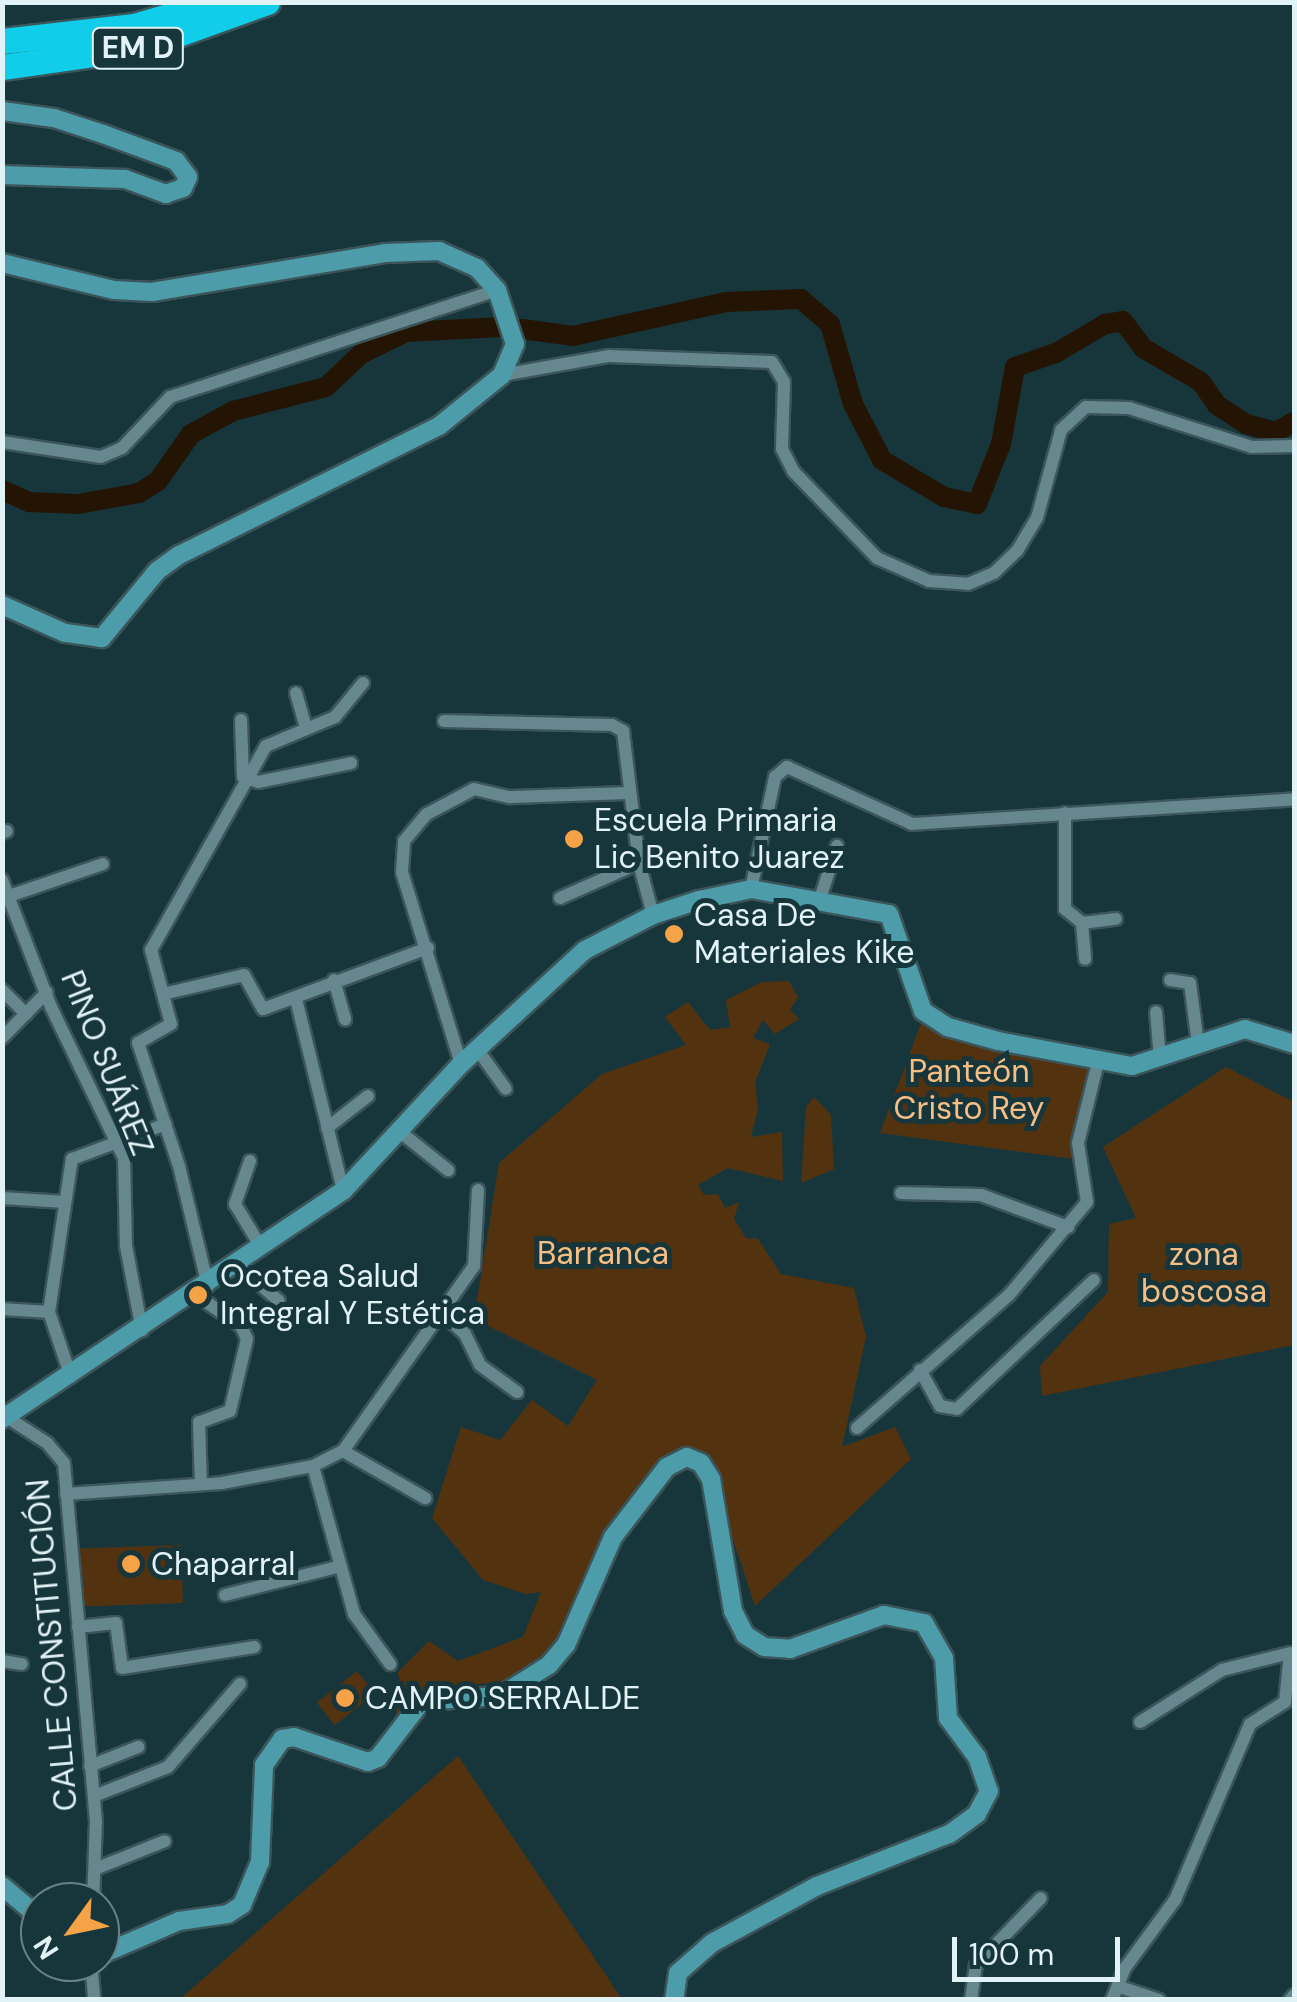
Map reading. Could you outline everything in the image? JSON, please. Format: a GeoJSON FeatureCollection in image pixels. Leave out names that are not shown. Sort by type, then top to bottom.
{"type":"FeatureCollection","features":[{"type":"Feature","properties":{"kind":"highway","name":"EM D"},"geometry":{"type":"LineString","coordinates":[[2,41],[134,26],[215,2]]}},
{"type":"Feature","properties":{"kind":"highway","name":"EM D"},"geometry":{"type":"LineString","coordinates":[[2,66],[142,47],[266,2]]}},
{"type":"Feature","properties":{"kind":"main road"},"geometry":{"type":"LineString","coordinates":[[2,111],[103,134],[176,162],[188,177],[183,188],[166,194],[125,179],[2,175]]}},
{"type":"Feature","properties":{"kind":"main road"},"geometry":{"type":"LineString","coordinates":[[2,263],[114,290],[152,292],[385,254],[439,251],[477,268],[496,290],[515,344],[502,375],[407,445],[179,554],[147,582],[102,638],[65,633],[2,605]]}},
{"type":"Feature","properties":{"kind":"main road"},"geometry":{"type":"LineString","coordinates":[[3,1417],[142,1332],[343,1191],[461,1064],[585,950],[653,915],[752,889],[896,920],[909,979],[934,1022],[1098,1062],[1160,1060],[1246,1029],[1294,1044]]}},
{"type":"Feature","properties":{"kind":"main road"},"geometry":{"type":"LineString","coordinates":[[120,1947],[179,1922],[228,1914],[242,1905],[260,1862],[264,1765],[272,1749],[294,1738],[368,1762],[378,1758],[422,1702],[500,1696],[522,1687],[566,1645],[613,1538],[675,1461],[687,1457],[701,1463],[714,1491],[732,1610],[745,1635],[764,1647],[790,1649],[884,1615],[924,1623],[940,1644],[948,1718],[977,1757],[989,1791],[976,1814],[950,1834],[817,1886],[712,1943],[678,1973],[674,2000]]}},
{"type":"Feature","properties":{"kind":"main road"},"geometry":{"type":"LineString","coordinates":[[2,1886],[11,1901]]}},
{"type":"Feature","properties":{"kind":"street"},"geometry":{"type":"LineString","coordinates":[[2,442],[101,457],[122,448],[170,398],[496,290]]}},
{"type":"Feature","properties":{"kind":"street"},"geometry":{"type":"LineString","coordinates":[[502,375],[609,356],[772,362],[784,382],[782,449],[793,471],[877,558],[929,581],[968,584],[994,572],[1017,550],[1037,518],[1061,430],[1086,407],[1129,408],[1252,447],[1294,446]]}},
{"type":"Feature","properties":{"kind":"street"},"geometry":{"type":"LineString","coordinates":[[201,1484],[200,1422],[230,1411],[248,1339],[241,1326],[202,1290],[166,1124],[138,1043],[171,1024],[153,940],[165,933],[180,887],[200,869],[243,777],[266,746],[334,717],[363,683]]}},
{"type":"Feature","properties":{"kind":"street"},"geometry":{"type":"LineString","coordinates":[[296,693],[306,728]]}},
{"type":"Feature","properties":{"kind":"street"},"geometry":{"type":"LineString","coordinates":[[241,720],[243,777]]}},
{"type":"Feature","properties":{"kind":"street"},"geometry":{"type":"LineString","coordinates":[[444,721],[612,725],[623,732],[638,863],[653,915]]}},
{"type":"Feature","properties":{"kind":"street"},"geometry":{"type":"LineString","coordinates":[[243,777],[258,782],[351,764]]}},
{"type":"Feature","properties":{"kind":"street"},"geometry":{"type":"LineString","coordinates":[[752,889],[776,778],[787,768],[912,824],[1294,799]]}},
{"type":"Feature","properties":{"kind":"street"},"geometry":{"type":"LineString","coordinates":[[461,1064],[400,858],[404,841],[427,814],[474,789],[510,797],[630,793]]}},
{"type":"Feature","properties":{"kind":"street"},"geometry":{"type":"LineString","coordinates":[[1065,813],[1062,900],[1082,922],[1086,960]]}},
{"type":"Feature","properties":{"kind":"street"},"geometry":{"type":"LineString","coordinates":[[819,902],[837,846]]}},
{"type":"Feature","properties":{"kind":"street"},"geometry":{"type":"LineString","coordinates":[[560,898],[638,863]]}},
{"type":"Feature","properties":{"kind":"street"},"geometry":{"type":"LineString","coordinates":[[9,896],[103,864]]}},
{"type":"Feature","properties":{"kind":"street","name":"PINO SUÁREZ"},"geometry":{"type":"LineString","coordinates":[[2,880],[9,896],[9,916],[118,1145],[126,1246],[142,1332]]}},
{"type":"Feature","properties":{"kind":"street"},"geometry":{"type":"LineString","coordinates":[[1082,922],[1116,919]]}},
{"type":"Feature","properties":{"kind":"street"},"geometry":{"type":"LineString","coordinates":[[163,994],[240,975],[259,1008],[296,999],[334,980],[428,948]]}},
{"type":"Feature","properties":{"kind":"street"},"geometry":{"type":"LineString","coordinates":[[334,980],[346,1019]]}},
{"type":"Feature","properties":{"kind":"street"},"geometry":{"type":"LineString","coordinates":[[1170,980],[1190,983],[1198,1044]]}},
{"type":"Feature","properties":{"kind":"street"},"geometry":{"type":"LineString","coordinates":[[2,990],[26,1014]]}},
{"type":"Feature","properties":{"kind":"street"},"geometry":{"type":"LineString","coordinates":[[2,1038],[46,992]]}},
{"type":"Feature","properties":{"kind":"street"},"geometry":{"type":"LineString","coordinates":[[296,999],[343,1191]]}},
{"type":"Feature","properties":{"kind":"street"},"geometry":{"type":"LineString","coordinates":[[1156,1012],[1160,1060]]}},
{"type":"Feature","properties":{"kind":"street"},"geometry":{"type":"LineString","coordinates":[[477,1049],[506,1088]]}},
{"type":"Feature","properties":{"kind":"street"},"geometry":{"type":"LineString","coordinates":[[857,1428],[1009,1295],[1068,1227],[1090,1194],[1078,1143],[1098,1062]]}},
{"type":"Feature","properties":{"kind":"street"},"geometry":{"type":"LineString","coordinates":[[327,1128],[368,1096]]}},
{"type":"Feature","properties":{"kind":"street"},"geometry":{"type":"LineString","coordinates":[[71,1377],[49,1312],[72,1158],[118,1145],[166,1124]]}},
{"type":"Feature","properties":{"kind":"street"},"geometry":{"type":"LineString","coordinates":[[399,1130],[448,1170]]}},
{"type":"Feature","properties":{"kind":"street"},"geometry":{"type":"LineString","coordinates":[[250,1160],[235,1204],[261,1246]]}},
{"type":"Feature","properties":{"kind":"street"},"geometry":{"type":"LineString","coordinates":[[66,1494],[201,1484],[313,1466],[343,1451],[445,1316],[474,1266],[478,1190]]}},
{"type":"Feature","properties":{"kind":"street"},"geometry":{"type":"LineString","coordinates":[[901,1192],[980,1194],[1068,1227]]}},
{"type":"Feature","properties":{"kind":"street"},"geometry":{"type":"LineString","coordinates":[[2,1198],[66,1202]]}},
{"type":"Feature","properties":{"kind":"street"},"geometry":{"type":"LineString","coordinates":[[237,1265],[279,1301]]}},
{"type":"Feature","properties":{"kind":"street"},"geometry":{"type":"LineString","coordinates":[[920,1370],[940,1406],[958,1408],[1094,1280]]}},
{"type":"Feature","properties":{"kind":"street"},"geometry":{"type":"LineString","coordinates":[[2,1309],[49,1312]]}},
{"type":"Feature","properties":{"kind":"street"},"geometry":{"type":"LineString","coordinates":[[445,1316],[466,1334],[480,1364],[517,1392]]}},
{"type":"Feature","properties":{"kind":"street","name":"CALLE CONSTITUCIÓN"},"geometry":{"type":"LineString","coordinates":[[3,1417],[57,1451],[66,1494],[94,1796],[94,1882]]}},
{"type":"Feature","properties":{"kind":"street"},"geometry":{"type":"LineString","coordinates":[[343,1451],[424,1498]]}},
{"type":"Feature","properties":{"kind":"street"},"geometry":{"type":"LineString","coordinates":[[313,1466],[337,1566],[354,1614],[390,1664]]}},
{"type":"Feature","properties":{"kind":"street"},"geometry":{"type":"LineString","coordinates":[[225,1595],[337,1566]]}},
{"type":"Feature","properties":{"kind":"street"},"geometry":{"type":"LineString","coordinates":[[78,1627],[116,1623],[122,1668],[254,1647]]}},
{"type":"Feature","properties":{"kind":"street"},"geometry":{"type":"LineString","coordinates":[[1140,1722],[1222,1670],[1286,1650],[1291,1660],[1278,1709]]}},
{"type":"Feature","properties":{"kind":"street"},"geometry":{"type":"LineString","coordinates":[[2,1661],[22,1664]]}},
{"type":"Feature","properties":{"kind":"street"},"geometry":{"type":"LineString","coordinates":[[94,1796],[168,1767],[240,1684]]}},
{"type":"Feature","properties":{"kind":"street"},"geometry":{"type":"LineString","coordinates":[[1158,2000],[1116,1994],[1125,1968],[1175,1900],[1250,1724],[1278,1709],[1294,1710]]}},
{"type":"Feature","properties":{"kind":"street"},"geometry":{"type":"LineString","coordinates":[[90,1766],[138,1746]]}},
{"type":"Feature","properties":{"kind":"street"},"geometry":{"type":"LineString","coordinates":[[95,1870],[164,1840]]}},
{"type":"Feature","properties":{"kind":"street"},"geometry":{"type":"LineString","coordinates":[[970,2000],[976,1965],[1041,1898]]}},
{"type":"Feature","properties":{"kind":"green space","name":"Barranca"},"geometry":{"type":"Polygon","coordinates":[[[789,981],[798,997],[790,1010],[799,1019],[775,1034],[763,1020],[753,1038],[770,1044],[755,1082],[758,1109],[751,1137],[782,1132],[783,1181],[728,1168],[698,1185],[704,1195],[718,1194],[725,1208],[739,1202],[734,1219],[746,1238],[758,1239],[781,1274],[854,1288],[866,1337],[842,1447],[895,1427],[911,1459],[755,1606],[707,1461],[679,1450],[662,1458],[617,1525],[553,1646],[530,1674],[516,1681],[431,1688],[396,1716],[398,1672],[429,1641],[458,1661],[523,1637],[541,1592],[526,1594],[483,1580],[432,1518],[461,1427],[500,1440],[532,1400],[568,1426],[597,1380],[474,1319],[499,1163],[602,1074],[686,1045],[665,1017],[688,1002],[710,1030],[730,1027],[726,1000],[762,982],[789,981]]]}},
{"type":"Feature","properties":{"kind":"green space","name":"Panteón Cristo Rey"},"geometry":{"type":"Polygon","coordinates":[[[923,1018],[1094,1062],[1074,1159],[880,1133],[923,1018]]]}},
{"type":"Feature","properties":{"kind":"green space","name":"zona boscosa"},"geometry":{"type":"Polygon","coordinates":[[[1226,1067],[1294,1102],[1294,1345],[1042,1396],[1040,1366],[1108,1292],[1109,1224],[1136,1218],[1103,1147],[1226,1067]]]}},
{"type":"Feature","properties":{"kind":"green space"},"geometry":{"type":"Polygon","coordinates":[[[814,1097],[831,1115],[834,1169],[801,1183],[806,1107],[814,1097]]]}},
{"type":"Feature","properties":{"kind":"green space","name":"Chaparral"},"geometry":{"type":"Polygon","coordinates":[[[181,1545],[183,1603],[82,1606],[80,1549],[181,1545]]]}},
{"type":"Feature","properties":{"kind":"green space","name":"CAMPO SERRALDE"},"geometry":{"type":"Polygon","coordinates":[[[357,1671],[375,1694],[335,1725],[317,1702],[357,1671]]]}},
{"type":"Feature","properties":{"kind":"green space"},"geometry":{"type":"Polygon","coordinates":[[[458,1756],[622,1999],[180,1999],[458,1756]]]}},
{"type":"Feature","properties":{"kind":"waterway"},"geometry":{"type":"LineString","coordinates":[[522,329],[573,336],[726,302],[801,299],[830,324],[853,404],[882,460],[944,497],[977,504],[1001,444],[1015,367],[1056,353],[1105,324],[1123,321],[1143,348],[1201,382],[1217,405],[1246,424],[1275,432],[1294,422]]}},
{"type":"Feature","properties":{"kind":"waterway"},"geometry":{"type":"LineString","coordinates":[[2,490],[29,502],[78,504],[139,493],[158,481],[191,434],[233,411],[326,387],[361,354],[406,332],[502,327]]}},
{"type":"Feature","properties":{"kind":"place","name":"Escuela Primaria Lic Benito Juarez"},"geometry":{"type":"Point","coordinates":[574,839]}},
{"type":"Feature","properties":{"kind":"place","name":"Casa De Materiales Kike"},"geometry":{"type":"Point","coordinates":[674,934]}},
{"type":"Feature","properties":{"kind":"place","name":"Ocotea Salud Integral Y Estética"},"geometry":{"type":"Point","coordinates":[198,1295]}},
{"type":"Feature","properties":{"kind":"place","name":"Chaparral"},"geometry":{"type":"Point","coordinates":[131,1564]}},
{"type":"Feature","properties":{"kind":"place","name":"CAMPO SERRALDE"},"geometry":{"type":"Point","coordinates":[345,1698]}}]}
